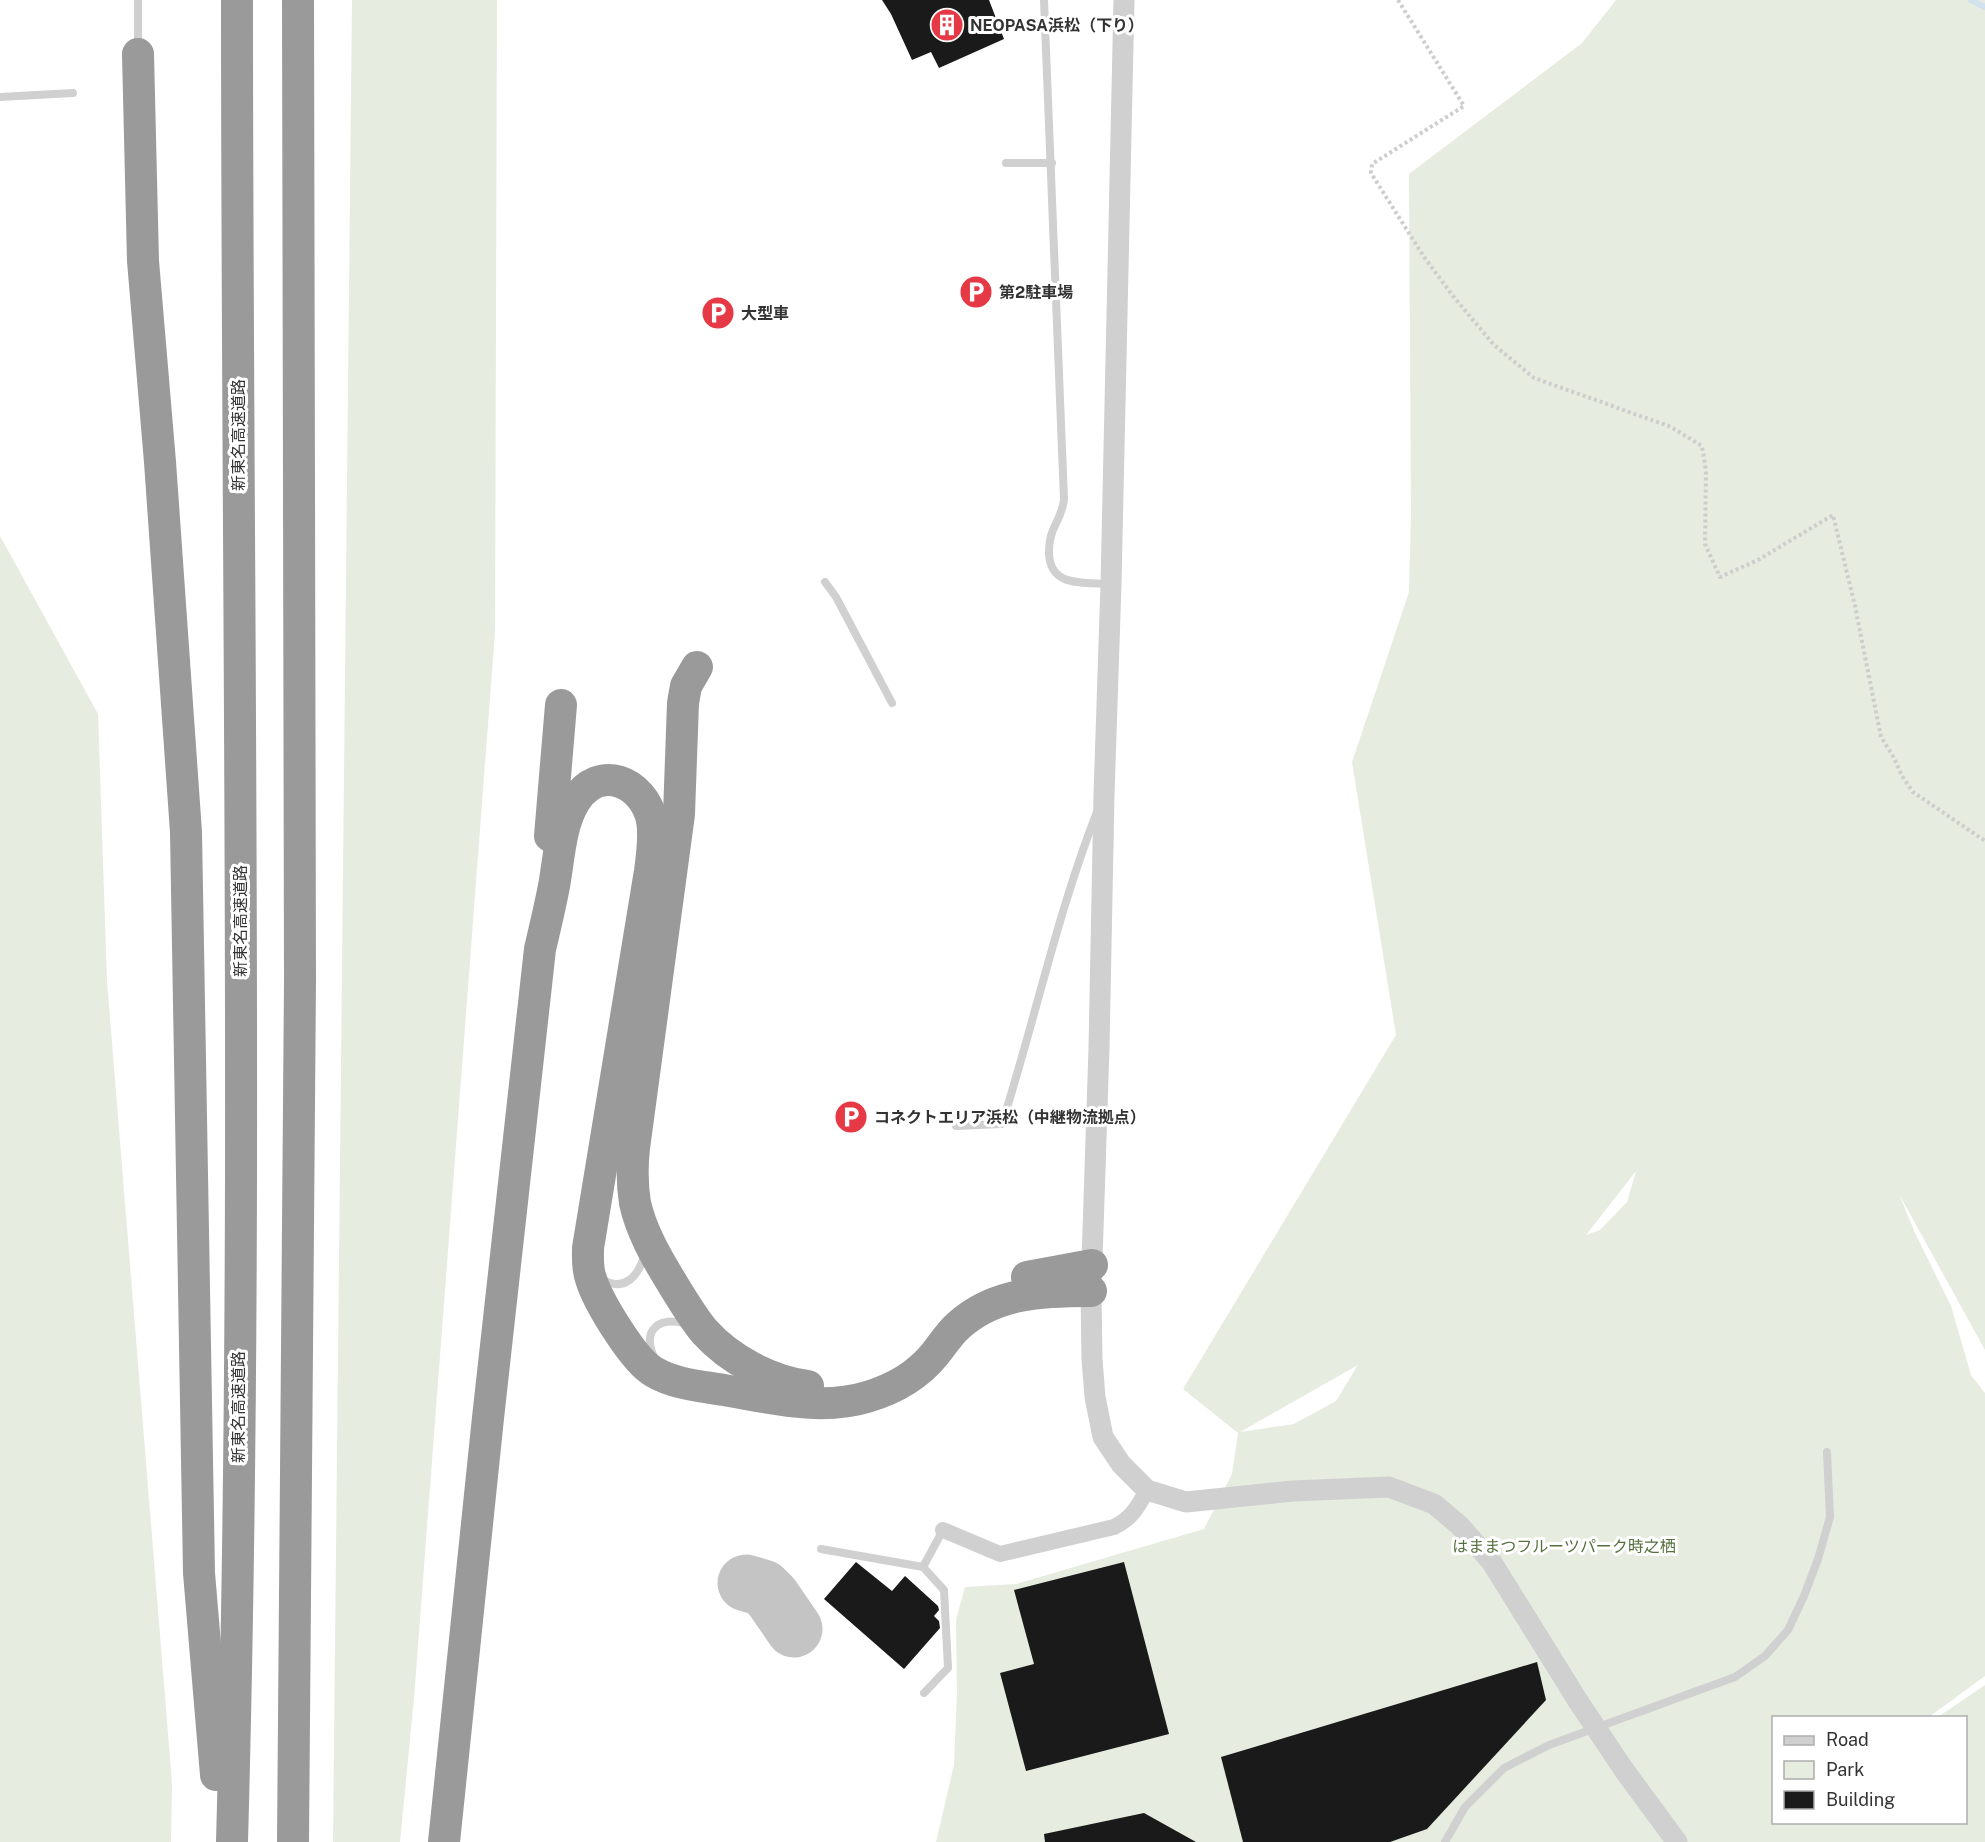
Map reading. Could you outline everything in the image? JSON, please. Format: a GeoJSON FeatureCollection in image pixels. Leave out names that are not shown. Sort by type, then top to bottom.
{"type":"FeatureCollection","features":[{"type":"Feature","properties":{"kind":"highway","name":"新東名高速道路"},"geometry":{"type":"LineString","coordinates":[[232,1842],[237,1663],[241,991],[237,0]]}},
{"type":"Feature","properties":{"kind":"highway"},"geometry":{"type":"LineString","coordinates":[[293,1842],[300,992],[298,0]]}},
{"type":"Feature","properties":{"kind":"highway"},"geometry":{"type":"LineString","coordinates":[[138,54],[142,261],[186,832],[199,1573],[222,1842]]}},
{"type":"Feature","properties":{"kind":"highway"},"geometry":{"type":"LineString","coordinates":[[697,667],[686,686],[682,703],[679,814],[634,1148],[633,1186],[639,1219],[645,1234],[664,1269],[703,1330],[731,1355],[766,1374],[805,1386],[841,1386],[860,1382],[896,1366],[912,1354],[948,1314],[979,1292],[1020,1279],[1091,1278]]}},
{"type":"Feature","properties":{"kind":"highway"},"geometry":{"type":"LineString","coordinates":[[444,1842],[540,949],[561,705]]}},
{"type":"Feature","properties":{"kind":"highway"},"geometry":{"type":"LineString","coordinates":[[540,949],[565,826],[575,800],[583,791],[601,781],[620,781],[631,786],[640,795],[652,820],[652,852],[590,1233],[588,1264],[590,1278],[598,1295],[631,1350],[652,1371],[702,1386],[803,1402],[849,1402],[889,1389],[906,1380],[922,1368],[957,1327],[987,1306],[1023,1294],[1044,1291],[1091,1278]]}},
{"type":"Feature","properties":{"kind":"street"},"geometry":{"type":"LineString","coordinates":[[1124,0],[1111,584],[1091,1278],[1092,1359],[1095,1397],[1103,1437],[1121,1464],[1147,1490],[1186,1502],[1293,1491],[1389,1487],[1434,1504],[1460,1525],[1491,1561],[1578,1701],[1624,1770],[1677,1842]]}},
{"type":"Feature","properties":{"kind":"street"},"geometry":{"type":"LineString","coordinates":[[943,1530],[1000,1554],[1114,1527],[1126,1521],[1138,1508],[1147,1490]]}},
{"type":"Feature","properties":{"kind":"lane"},"geometry":{"type":"LineString","coordinates":[[138,0],[138,54]]}},
{"type":"Feature","properties":{"kind":"lane"},"geometry":{"type":"LineString","coordinates":[[1044,0],[1064,499],[1064,511],[1052,531],[1049,562],[1055,574],[1066,581],[1111,584]]}},
{"type":"Feature","properties":{"kind":"lane"},"geometry":{"type":"LineString","coordinates":[[0,97],[73,93]]}},
{"type":"Feature","properties":{"kind":"lane"},"geometry":{"type":"LineString","coordinates":[[1006,163],[1052,163]]}},
{"type":"Feature","properties":{"kind":"lane"},"geometry":{"type":"LineString","coordinates":[[825,582],[836,597],[892,703]]}},
{"type":"Feature","properties":{"kind":"lane"},"geometry":{"type":"LineString","coordinates":[[956,1126],[1002,1124],[1038,993],[1072,883],[1104,795]]}},
{"type":"Feature","properties":{"kind":"lane"},"geometry":{"type":"LineString","coordinates":[[588,1264],[606,1282],[616,1285],[624,1283],[639,1271],[645,1251],[645,1234]]}},
{"type":"Feature","properties":{"kind":"lane"},"geometry":{"type":"LineString","coordinates":[[666,1377],[652,1353],[650,1336],[654,1328],[660,1323],[669,1321],[703,1330]]}},
{"type":"Feature","properties":{"kind":"lane"},"geometry":{"type":"LineString","coordinates":[[1445,1842],[1465,1807],[1504,1768],[1549,1745],[1735,1677],[1765,1656],[1788,1630],[1818,1559],[1830,1517],[1827,1452]]}},
{"type":"Feature","properties":{"kind":"lane"},"geometry":{"type":"LineString","coordinates":[[923,1567],[943,1530]]}},
{"type":"Feature","properties":{"kind":"lane"},"geometry":{"type":"LineString","coordinates":[[820,1549],[923,1567],[944,1590],[948,1668],[924,1693]]}},
{"type":"Feature","properties":{"kind":"path"},"geometry":{"type":"LineString","coordinates":[[1398,0],[1464,106],[1372,164],[1371,173],[1424,257],[1494,345],[1534,378],[1671,427],[1702,446],[1706,470],[1705,544],[1720,576],[1758,560],[1833,514],[1855,606],[1881,737],[1913,792],[1985,841]]}},
{"type":"Feature","properties":{"kind":"green space"},"geometry":{"type":"Polygon","coordinates":[[[352,0],[497,0],[495,632],[414,1698],[400,1842],[333,1842],[352,0]]]}},
{"type":"Feature","properties":{"kind":"green space","name":"はままつフルーツパーク時之栖"},"geometry":{"type":"Polygon","coordinates":[[[1616,0],[1985,0],[1985,1350],[1899,1194],[1915,1233],[1951,1306],[1971,1375],[1985,1393],[1985,1676],[1930,1716],[1772,1716],[1772,1824],[1967,1824],[1967,1716],[1939,1716],[1985,1685],[1985,1842],[936,1842],[954,1765],[957,1694],[956,1620],[965,1587],[1016,1584],[1204,1529],[1232,1474],[1238,1433],[1183,1389],[1396,1035],[1352,762],[1409,592],[1411,514],[1409,174],[1582,43],[1616,0]],[[1636,1171],[1586,1235],[1600,1230],[1627,1202],[1636,1171]],[[1358,1365],[1240,1432],[1294,1424],[1336,1401],[1358,1365]]]}},
{"type":"Feature","properties":{"kind":"green space"},"geometry":{"type":"Polygon","coordinates":[[[0,536],[98,714],[107,981],[172,1783],[171,1842],[0,1842],[0,536]]]}},
{"type":"Feature","properties":{"kind":"building","name":"NEOPASA浜松（下り）"},"geometry":{"type":"Polygon","coordinates":[[[882,0],[989,0],[1004,39],[939,68],[931,52],[912,60],[882,0]]]}},
{"type":"Feature","properties":{"kind":"building"},"geometry":{"type":"Polygon","coordinates":[[[856,1562],[892,1591],[905,1576],[938,1606],[939,1610],[934,1616],[939,1621],[940,1628],[904,1669],[824,1599],[856,1562]]]}},
{"type":"Feature","properties":{"kind":"building"},"geometry":{"type":"Polygon","coordinates":[[[1124,1562],[1169,1734],[1026,1771],[1000,1673],[1034,1664],[1014,1590],[1124,1562]]]}},
{"type":"Feature","properties":{"kind":"building"},"geometry":{"type":"Polygon","coordinates":[[[1537,1662],[1546,1700],[1427,1829],[1390,1842],[1243,1842],[1221,1757],[1537,1662]]]}},
{"type":"Feature","properties":{"kind":"building"},"geometry":{"type":"Polygon","coordinates":[[[1144,1813],[1196,1842],[1045,1842],[1044,1834],[1144,1813]]]}},
{"type":"Feature","properties":{"kind":"waterway"},"geometry":{"type":"LineString","coordinates":[[1971,0],[1985,7]]}},
{"type":"Feature","properties":{"kind":"taxiway"},"geometry":{"type":"LineString","coordinates":[[746,1583],[763,1588],[794,1629]]}},
{"type":"Feature","properties":{"kind":"place","name":"NEOPASA浜松（下り）"},"geometry":{"type":"Point","coordinates":[947,25]}},
{"type":"Feature","properties":{"kind":"place","name":"第2駐車場"},"geometry":{"type":"Point","coordinates":[976,292]}},
{"type":"Feature","properties":{"kind":"place","name":"大型車"},"geometry":{"type":"Point","coordinates":[718,313]}},
{"type":"Feature","properties":{"kind":"place","name":"コネクトエリア浜松（中継物流拠点）"},"geometry":{"type":"Point","coordinates":[851,1117]}}]}
